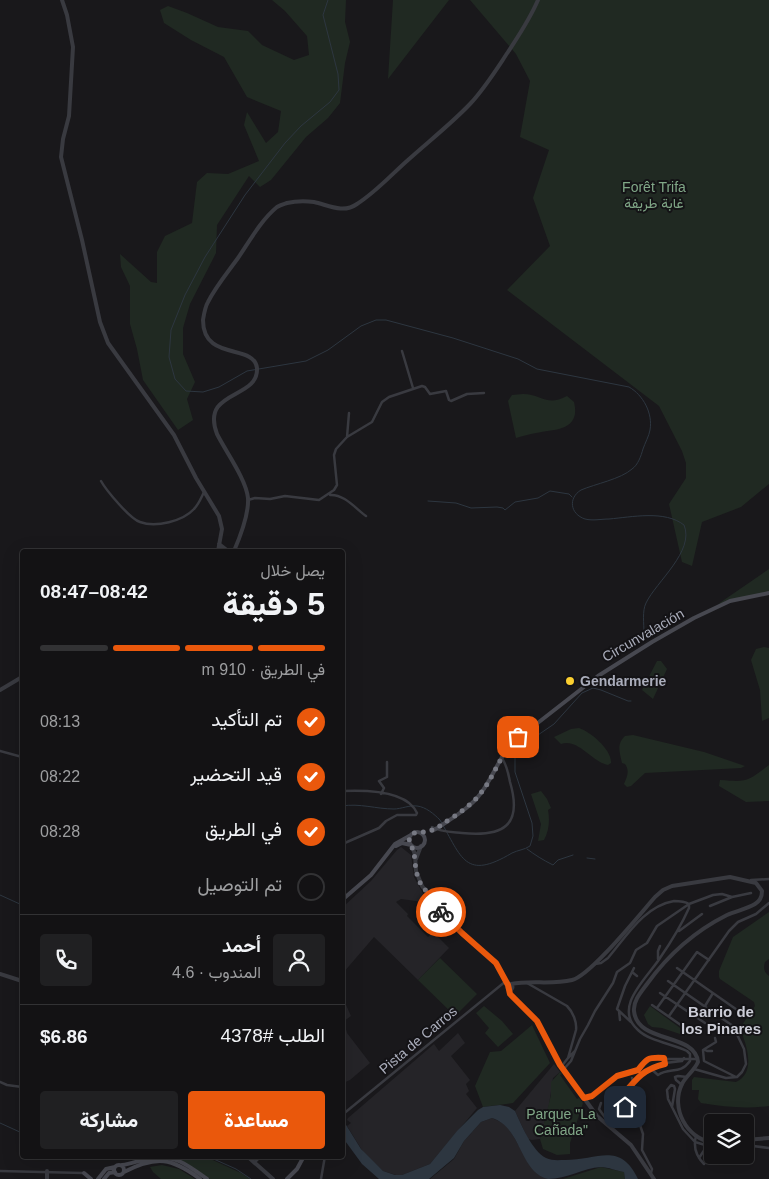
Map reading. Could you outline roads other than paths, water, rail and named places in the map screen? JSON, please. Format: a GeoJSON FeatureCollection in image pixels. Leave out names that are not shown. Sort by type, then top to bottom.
{"type":"FeatureCollection","features":[{"type":"Feature","properties":{"kind":"main road","name":"Circunvalación"},"geometry":{"type":"LineString","coordinates":[[432,830],[472,803],[480,794],[507,748],[518,737],[592,680],[636,650],[721,605],[744,597],[769,593]]}},
{"type":"Feature","properties":{"kind":"main road"},"geometry":{"type":"LineString","coordinates":[[345,897],[371,875],[399,841],[416,832],[421,833],[432,830]]}},
{"type":"Feature","properties":{"kind":"main road"},"geometry":{"type":"LineString","coordinates":[[391,850],[399,844],[411,845],[416,848],[422,846],[432,830]]}},
{"type":"Feature","properties":{"kind":"main road"},"geometry":{"type":"LineString","coordinates":[[421,833],[424,836],[425,842]]}},
{"type":"Feature","properties":{"kind":"main road"},"geometry":{"type":"LineString","coordinates":[[411,835],[409,838],[411,845]]}},
{"type":"Feature","properties":{"kind":"main road"},"geometry":{"type":"LineString","coordinates":[[104,1179],[115,1170],[117,1165],[157,1159]]}},
{"type":"Feature","properties":{"kind":"main road"},"geometry":{"type":"LineString","coordinates":[[176,1159],[207,1179]]}},
{"type":"Feature","properties":{"kind":"main road"},"geometry":{"type":"LineString","coordinates":[[287,1179],[297,1169],[302,1159]]}},
{"type":"Feature","properties":{"kind":"main road"},"geometry":{"type":"LineString","coordinates":[[153,1160],[175,1163],[200,1179]]}},
{"type":"Feature","properties":{"kind":"main road"},"geometry":{"type":"LineString","coordinates":[[98,1179],[106,1169],[115,1170],[120,1175],[143,1162]]}},
{"type":"Feature","properties":{"kind":"main road"},"geometry":{"type":"LineString","coordinates":[[122,1165],[124,1172]]}},
{"type":"Feature","properties":{"kind":"main road"},"geometry":{"type":"LineString","coordinates":[[83,1173],[84,1179]]}},
{"type":"Feature","properties":{"kind":"main road"},"geometry":{"type":"LineString","coordinates":[[83,1173],[91,1179]]}},
{"type":"Feature","properties":{"kind":"street"},"geometry":{"type":"LineString","coordinates":[[62,0],[68,16],[73,47],[69,116],[61,157],[100,322],[108,343],[178,442],[220,520],[222,529],[218,549]]}},
{"type":"Feature","properties":{"kind":"street"},"geometry":{"type":"LineString","coordinates":[[235,549],[242,531],[248,500],[242,480],[217,434],[214,418],[221,402],[248,386],[255,377],[256,367],[249,356],[223,350],[216,346],[207,334],[204,319],[209,299],[264,222],[277,208],[290,202],[314,202],[340,209],[353,207],[475,98],[527,22],[538,0]]}},
{"type":"Feature","properties":{"kind":"street"},"geometry":{"type":"LineString","coordinates":[[402,351],[413,388]]}},
{"type":"Feature","properties":{"kind":"street"},"geometry":{"type":"LineString","coordinates":[[248,500],[261,497],[270,499],[288,496],[319,500],[328,495],[337,485],[334,461],[335,452],[346,437],[372,422],[385,399],[422,386],[430,394],[446,391],[449,400],[452,401],[467,394],[484,393]]}},
{"type":"Feature","properties":{"kind":"street"},"geometry":{"type":"LineString","coordinates":[[346,437],[349,413]]}},
{"type":"Feature","properties":{"kind":"street"},"geometry":{"type":"LineString","coordinates":[[101,481],[119,505],[139,522],[150,524],[174,520],[191,512],[198,504],[204,492]]}},
{"type":"Feature","properties":{"kind":"street"},"geometry":{"type":"LineString","coordinates":[[328,495],[339,496],[366,516]]}},
{"type":"Feature","properties":{"kind":"street"},"geometry":{"type":"LineString","coordinates":[[219,544],[225,549]]}},
{"type":"Feature","properties":{"kind":"street"},"geometry":{"type":"LineString","coordinates":[[0,690],[20,678]]}},
{"type":"Feature","properties":{"kind":"street"},"geometry":{"type":"LineString","coordinates":[[0,752],[20,757]]}},
{"type":"Feature","properties":{"kind":"street"},"geometry":{"type":"LineString","coordinates":[[432,830],[482,835],[492,834],[501,830],[510,822],[514,808],[513,794],[506,764],[501,757]]}},
{"type":"Feature","properties":{"kind":"street"},"geometry":{"type":"LineString","coordinates":[[381,794],[384,788],[379,782],[386,777],[387,762]]}},
{"type":"Feature","properties":{"kind":"street"},"geometry":{"type":"LineString","coordinates":[[345,791],[402,798],[415,808],[416,815],[397,815],[386,821],[379,828],[345,843]]}},
{"type":"Feature","properties":{"kind":"street"},"geometry":{"type":"LineString","coordinates":[[411,845],[419,881],[434,903],[453,926],[496,963],[509,986],[512,996],[537,1021],[562,1068],[589,1105],[630,1144],[654,1179]]}},
{"type":"Feature","properties":{"kind":"street"},"geometry":{"type":"LineString","coordinates":[[416,861],[422,846]]}},
{"type":"Feature","properties":{"kind":"street"},"geometry":{"type":"LineString","coordinates":[[509,986],[572,980],[586,974],[655,897],[667,888],[677,884],[725,877],[736,877],[758,884],[762,894],[757,902],[722,918],[689,939],[666,961],[640,994],[634,1007],[637,1021],[646,1030],[689,1053],[690,1058],[684,1068],[666,1071],[659,1075],[650,1068]]}},
{"type":"Feature","properties":{"kind":"street"},"geometry":{"type":"LineString","coordinates":[[758,884],[762,879]]}},
{"type":"Feature","properties":{"kind":"street"},"geometry":{"type":"LineString","coordinates":[[750,880],[769,879]]}},
{"type":"Feature","properties":{"kind":"street"},"geometry":{"type":"LineString","coordinates":[[710,906],[721,900],[751,893]]}},
{"type":"Feature","properties":{"kind":"street"},"geometry":{"type":"LineString","coordinates":[[562,1068],[571,1061],[595,1010],[614,983],[616,972],[630,963],[636,950],[646,944],[656,926],[689,904],[713,895],[722,894],[732,897]]}},
{"type":"Feature","properties":{"kind":"street"},"geometry":{"type":"LineString","coordinates":[[595,964],[601,963],[608,958],[650,910],[671,902],[683,901],[689,904]]}},
{"type":"Feature","properties":{"kind":"street"},"geometry":{"type":"LineString","coordinates":[[669,1016],[732,927],[744,918],[756,914],[769,903]]}},
{"type":"Feature","properties":{"kind":"street"},"geometry":{"type":"LineString","coordinates":[[632,1022],[629,1008],[633,994],[677,932],[690,908],[689,904]]}},
{"type":"Feature","properties":{"kind":"street"},"geometry":{"type":"LineString","coordinates":[[677,932],[702,914]]}},
{"type":"Feature","properties":{"kind":"street"},"geometry":{"type":"LineString","coordinates":[[658,960],[660,946]]}},
{"type":"Feature","properties":{"kind":"street"},"geometry":{"type":"LineString","coordinates":[[657,1008],[697,952],[709,960]]}},
{"type":"Feature","properties":{"kind":"street"},"geometry":{"type":"LineString","coordinates":[[620,1020],[617,1011],[624,986],[634,968]]}},
{"type":"Feature","properties":{"kind":"street"},"geometry":{"type":"LineString","coordinates":[[677,968],[743,1014]]}},
{"type":"Feature","properties":{"kind":"street"},"geometry":{"type":"LineString","coordinates":[[632,972],[638,976]]}},
{"type":"Feature","properties":{"kind":"street"},"geometry":{"type":"LineString","coordinates":[[0,974],[20,980]]}},
{"type":"Feature","properties":{"kind":"street"},"geometry":{"type":"LineString","coordinates":[[668,981],[730,1023],[737,1032],[744,1050],[746,1060],[744,1069],[737,1077],[729,1079],[694,1069]]}},
{"type":"Feature","properties":{"kind":"street"},"geometry":{"type":"LineString","coordinates":[[525,983],[571,1010],[577,1028],[568,1058]]}},
{"type":"Feature","properties":{"kind":"street","name":"Pista de Carros"},"geometry":{"type":"LineString","coordinates":[[345,1113],[509,986]]}},
{"type":"Feature","properties":{"kind":"street"},"geometry":{"type":"LineString","coordinates":[[660,993],[705,1023]]}},
{"type":"Feature","properties":{"kind":"street"},"geometry":{"type":"LineString","coordinates":[[704,1006],[713,993]]}},
{"type":"Feature","properties":{"kind":"street"},"geometry":{"type":"LineString","coordinates":[[652,1005],[688,1030]]}},
{"type":"Feature","properties":{"kind":"street"},"geometry":{"type":"LineString","coordinates":[[617,1011],[632,1022],[641,1033],[687,1046],[693,1050],[698,1059],[694,1069],[680,1083]]}},
{"type":"Feature","properties":{"kind":"street"},"geometry":{"type":"LineString","coordinates":[[715,1038],[716,1042],[704,1050],[702,1061],[737,1077]]}},
{"type":"Feature","properties":{"kind":"street"},"geometry":{"type":"LineString","coordinates":[[562,1068],[576,1050]]}},
{"type":"Feature","properties":{"kind":"street"},"geometry":{"type":"LineString","coordinates":[[704,1050],[712,1051]]}},
{"type":"Feature","properties":{"kind":"street"},"geometry":{"type":"LineString","coordinates":[[584,1098],[592,1096],[617,1076],[638,1070],[648,1058],[694,1059]]}},
{"type":"Feature","properties":{"kind":"street"},"geometry":{"type":"LineString","coordinates":[[664,1058],[665,1063]]}},
{"type":"Feature","properties":{"kind":"street"},"geometry":{"type":"LineString","coordinates":[[608,1124],[624,1108],[623,1095],[632,1080],[650,1068],[665,1063],[682,1061],[684,1058]]}},
{"type":"Feature","properties":{"kind":"street"},"geometry":{"type":"LineString","coordinates":[[687,1077],[680,1076],[677,1112],[683,1129],[695,1142],[704,1145]]}},
{"type":"Feature","properties":{"kind":"street"},"geometry":{"type":"LineString","coordinates":[[0,1082],[20,1087]]}},
{"type":"Feature","properties":{"kind":"street"},"geometry":{"type":"LineString","coordinates":[[672,1107],[675,1087],[671,1085],[667,1096],[672,1107],[686,1126],[696,1136],[704,1139]]}},
{"type":"Feature","properties":{"kind":"street"},"geometry":{"type":"LineString","coordinates":[[589,1105],[592,1096]]}},
{"type":"Feature","properties":{"kind":"street"},"geometry":{"type":"LineString","coordinates":[[601,1103],[599,1109],[608,1124]]}},
{"type":"Feature","properties":{"kind":"street"},"geometry":{"type":"LineString","coordinates":[[613,1108],[620,1112]]}},
{"type":"Feature","properties":{"kind":"street"},"geometry":{"type":"LineString","coordinates":[[624,1108],[640,1122],[643,1134],[642,1150],[652,1169],[651,1173]]}},
{"type":"Feature","properties":{"kind":"street"},"geometry":{"type":"LineString","coordinates":[[635,1112],[636,1117]]}},
{"type":"Feature","properties":{"kind":"street"},"geometry":{"type":"LineString","coordinates":[[636,1117],[643,1116]]}},
{"type":"Feature","properties":{"kind":"street"},"geometry":{"type":"LineString","coordinates":[[696,1136],[695,1142],[699,1158],[704,1164]]}},
{"type":"Feature","properties":{"kind":"street"},"geometry":{"type":"LineString","coordinates":[[754,1139],[769,1138]]}},
{"type":"Feature","properties":{"kind":"street"},"geometry":{"type":"LineString","coordinates":[[754,1146],[769,1148]]}},
{"type":"Feature","properties":{"kind":"street"},"geometry":{"type":"LineString","coordinates":[[699,1158],[704,1150]]}},
{"type":"Feature","properties":{"kind":"street"},"geometry":{"type":"LineString","coordinates":[[250,1159],[271,1178]]}},
{"type":"Feature","properties":{"kind":"street"},"geometry":{"type":"LineString","coordinates":[[254,1163],[257,1159]]}},
{"type":"Feature","properties":{"kind":"street"},"geometry":{"type":"LineString","coordinates":[[321,1179],[324,1159]]}},
{"type":"Feature","properties":{"kind":"street"},"geometry":{"type":"LineString","coordinates":[[0,1171],[83,1173]]}},
{"type":"Feature","properties":{"kind":"street"},"geometry":{"type":"LineString","coordinates":[[47,1171],[47,1179]]}},
{"type":"Feature","properties":{"kind":"waterway"},"geometry":{"type":"LineString","coordinates":[[328,0],[323,15],[338,74],[339,90],[330,102],[301,126],[285,143],[245,195],[205,257],[185,295],[171,330],[169,357],[175,379],[186,391],[203,392],[219,387],[247,371],[306,361],[328,350],[361,326],[376,320],[386,320],[453,338],[518,359],[537,369],[629,387],[639,395],[646,405],[651,424],[639,460],[627,473],[581,490],[574,497],[572,506],[580,517],[588,520],[658,516],[668,517],[684,525],[686,535],[679,556],[646,603],[644,633]]}},
{"type":"Feature","properties":{"kind":"waterway"},"geometry":{"type":"LineString","coordinates":[[428,501],[456,503],[471,508],[497,507],[505,510],[515,502],[538,498],[550,491],[569,494],[572,497]]}},
{"type":"Feature","properties":{"kind":"waterway"},"geometry":{"type":"LineString","coordinates":[[345,806],[355,805],[387,809],[414,806],[424,808],[440,820],[460,855],[467,861],[474,865],[484,865],[496,861],[530,846],[533,836],[532,823],[515,772],[515,758],[519,748],[554,724],[582,693],[593,688],[631,701]]}},
{"type":"Feature","properties":{"kind":"waterway"},"geometry":{"type":"LineString","coordinates":[[527,849],[553,865],[558,860],[573,855]]}},
{"type":"Feature","properties":{"kind":"waterway"},"geometry":{"type":"LineString","coordinates":[[587,858],[595,859]]}},
{"type":"Feature","properties":{"kind":"waterway"},"geometry":{"type":"LineString","coordinates":[[0,895],[20,904]]}},
{"type":"Feature","properties":{"kind":"waterway"},"geometry":{"type":"LineString","coordinates":[[0,1123],[20,1132]]}},
{"type":"Feature","properties":{"kind":"waterway"},"geometry":{"type":"LineString","coordinates":[[214,1159],[236,1169],[251,1179]]}},
{"type":"Feature","properties":{"kind":"place","name":"Gendarmerie"},"geometry":{"type":"Point","coordinates":[570,681]}},
{"type":"Feature","properties":{"kind":"district","name":"Barrio de los Pinares"},"geometry":{"type":"Point","coordinates":[721,1020]}},
{"type":"Feature","properties":{"kind":"park label","name":"Forêt Trifa غابة طريفة"},"geometry":{"type":"Point","coordinates":[654,196]}},
{"type":"Feature","properties":{"kind":"park label","name":"Parque \"La Cañada\""},"geometry":{"type":"Point","coordinates":[561,1122]}}]}
